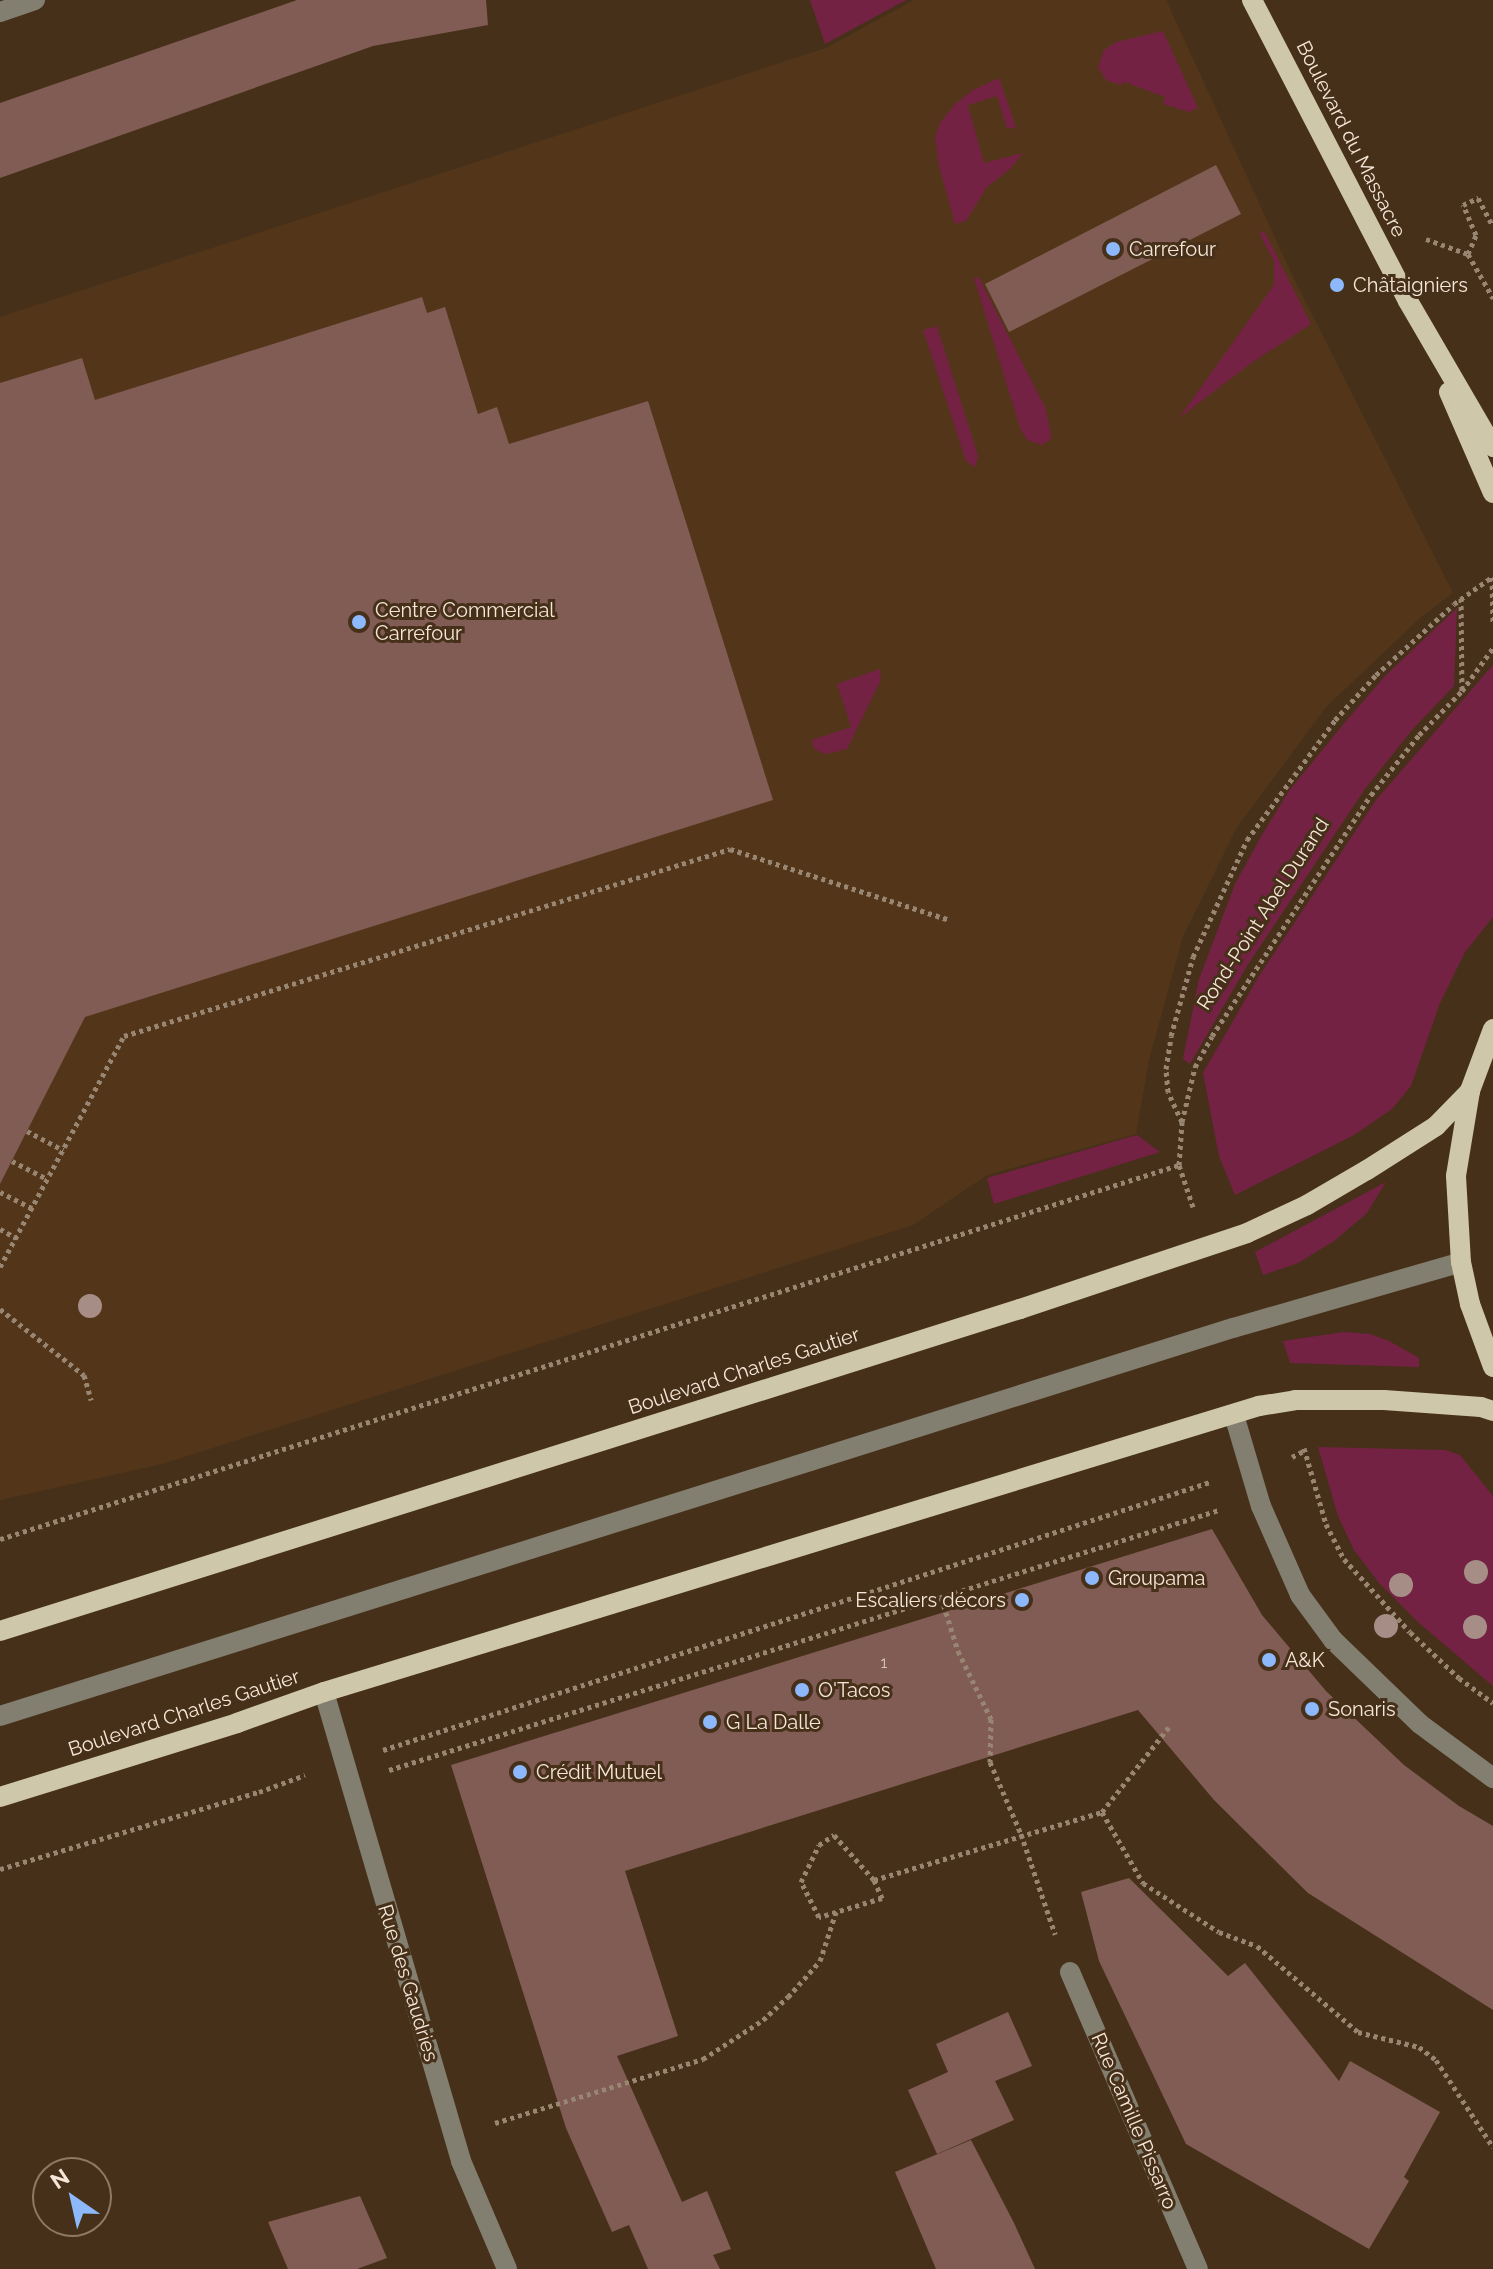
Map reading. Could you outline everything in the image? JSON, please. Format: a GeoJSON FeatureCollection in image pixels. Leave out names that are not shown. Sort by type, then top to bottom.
{"type":"FeatureCollection","features":[{"type":"Feature","properties":{"kind":"main road","name":"Boulevard du Massacre"},"geometry":{"type":"LineString","coordinates":[[1252,0],[1408,301],[1493,447]]}},
{"type":"Feature","properties":{"kind":"main road","name":"Boulevard du Massacre"},"geometry":{"type":"LineString","coordinates":[[1408,301],[1493,493]]}},
{"type":"Feature","properties":{"kind":"main road"},"geometry":{"type":"LineString","coordinates":[[1493,1029],[1470,1091],[1456,1176],[1461,1262],[1470,1304],[1493,1367]]}},
{"type":"Feature","properties":{"kind":"main road","name":"Boulevard Charles Gautier"},"geometry":{"type":"LineString","coordinates":[[0,1631],[1020,1309],[1272,1222],[1367,1170],[1436,1126],[1470,1091]]}},
{"type":"Feature","properties":{"kind":"main road","name":"Boulevard Charles Gautier"},"geometry":{"type":"LineString","coordinates":[[0,1797],[237,1723],[324,1692],[1259,1406],[1295,1400],[1384,1400],[1481,1407],[1493,1411]]}},
{"type":"Feature","properties":{"kind":"street"},"geometry":{"type":"LineString","coordinates":[[0,12],[35,0]]}},
{"type":"Feature","properties":{"kind":"street"},"geometry":{"type":"LineString","coordinates":[[0,1716],[1233,1328],[1461,1262]]}},
{"type":"Feature","properties":{"kind":"street"},"geometry":{"type":"LineString","coordinates":[[1234,1415],[1249,1470],[1282,1560],[1300,1595],[1333,1640],[1420,1724],[1493,1778]]}},
{"type":"Feature","properties":{"kind":"street","name":"Rue des Gaudries"},"geometry":{"type":"LineString","coordinates":[[324,1692],[453,2136],[507,2269]]}},
{"type":"Feature","properties":{"kind":"street","name":"Rue Camille Pissarro"},"geometry":{"type":"LineString","coordinates":[[1070,1972],[1198,2269]]}},
{"type":"Feature","properties":{"kind":"path"},"geometry":{"type":"LineString","coordinates":[[1493,226],[1478,198],[1463,205],[1476,235],[1468,254],[1493,298]]}},
{"type":"Feature","properties":{"kind":"path"},"geometry":{"type":"LineString","coordinates":[[1182,1122],[1168,1092],[1166,1069],[1174,1024],[1193,957],[1247,840],[1335,720],[1376,675],[1462,597],[1492,576]]}},
{"type":"Feature","properties":{"kind":"path"},"geometry":{"type":"LineString","coordinates":[[1492,576],[1493,624]]}},
{"type":"Feature","properties":{"kind":"path"},"geometry":{"type":"LineString","coordinates":[[1462,597],[1462,691]]}},
{"type":"Feature","properties":{"kind":"path","name":"Rond-Point Abel Durand"},"geometry":{"type":"LineString","coordinates":[[1206,1246],[1179,1165],[1182,1122],[1195,1067],[1330,852],[1419,735],[1462,691],[1493,648]]}},
{"type":"Feature","properties":{"kind":"path"},"geometry":{"type":"LineString","coordinates":[[0,1267],[124,1036],[730,849],[950,920]]}},
{"type":"Feature","properties":{"kind":"path"},"geometry":{"type":"LineString","coordinates":[[27,1131],[63,1150]]}},
{"type":"Feature","properties":{"kind":"path"},"geometry":{"type":"LineString","coordinates":[[12,1161],[47,1179]]}},
{"type":"Feature","properties":{"kind":"path"},"geometry":{"type":"LineString","coordinates":[[0,1538],[1179,1165]]}},
{"type":"Feature","properties":{"kind":"path"},"geometry":{"type":"LineString","coordinates":[[0,1192],[32,1208]]}},
{"type":"Feature","properties":{"kind":"path"},"geometry":{"type":"LineString","coordinates":[[0,1229],[16,1238]]}},
{"type":"Feature","properties":{"kind":"path"},"geometry":{"type":"LineString","coordinates":[[0,1309],[84,1375],[91,1400]]}},
{"type":"Feature","properties":{"kind":"path"},"geometry":{"type":"LineString","coordinates":[[1295,1400],[1304,1451],[1326,1524],[1344,1559],[1410,1632],[1459,1678],[1493,1703]]}},
{"type":"Feature","properties":{"kind":"path"},"geometry":{"type":"LineString","coordinates":[[0,1869],[259,1792],[1249,1470],[1278,1464],[1304,1451]]}},
{"type":"Feature","properties":{"kind":"path"},"geometry":{"type":"LineString","coordinates":[[380,1773],[1219,1510]]}},
{"type":"Feature","properties":{"kind":"path"},"geometry":{"type":"LineString","coordinates":[[941,1597],[958,1651],[991,1719],[990,1762],[1021,1834],[1070,1972]]}},
{"type":"Feature","properties":{"kind":"path"},"geometry":{"type":"LineString","coordinates":[[874,1880],[1102,1812],[1169,1727]]}},
{"type":"Feature","properties":{"kind":"path"},"geometry":{"type":"LineString","coordinates":[[1102,1812],[1143,1883],[1219,1932],[1257,1946],[1358,2032],[1419,2047],[1436,2060],[1493,2147]]}},
{"type":"Feature","properties":{"kind":"path"},"geometry":{"type":"LineString","coordinates":[[834,1835],[874,1880],[882,1898],[819,1917],[801,1882],[819,1845],[834,1835]]}},
{"type":"Feature","properties":{"kind":"path"},"geometry":{"type":"LineString","coordinates":[[453,2136],[703,2059],[763,2020],[788,1997],[820,1961],[836,1912]]}},
{"type":"Feature","properties":{"kind":"shaded area"},"geometry":{"type":"Polygon","coordinates":[[[810,0],[906,0],[825,44],[810,0]]]}},
{"type":"Feature","properties":{"kind":"shaded area"},"geometry":{"type":"Polygon","coordinates":[[[914,0],[1166,0],[1292,275],[1453,593],[1421,617],[1326,707],[1237,827],[1183,936],[1149,1060],[1136,1134],[987,1175],[913,1225],[162,1464],[0,1500],[0,317],[826,48],[914,0]]]}},
{"type":"Feature","properties":{"kind":"shaded area"},"geometry":{"type":"Polygon","coordinates":[[[1163,31],[1198,108],[1189,112],[1163,104],[1165,97],[1124,82],[1121,85],[1106,80],[1098,67],[1104,50],[1116,42],[1163,31]]]}},
{"type":"Feature","properties":{"kind":"shaded area"},"geometry":{"type":"Polygon","coordinates":[[[999,78],[1016,127],[1007,129],[997,96],[968,105],[984,163],[1023,153],[1010,169],[987,187],[966,221],[955,224],[939,166],[935,138],[940,123],[955,104],[973,90],[999,78]]]}},
{"type":"Feature","properties":{"kind":"shaded area"},"geometry":{"type":"Polygon","coordinates":[[[1264,231],[1311,324],[1250,364],[1179,418],[1274,285],[1274,261],[1259,233],[1264,231]]]}},
{"type":"Feature","properties":{"kind":"shaded area"},"geometry":{"type":"Polygon","coordinates":[[[974,278],[979,278],[1045,407],[1051,439],[1042,445],[1027,440],[1020,428],[974,278]]]}},
{"type":"Feature","properties":{"kind":"shaded area"},"geometry":{"type":"Polygon","coordinates":[[[937,326],[978,456],[975,467],[966,461],[923,330],[937,326]]]}},
{"type":"Feature","properties":{"kind":"shaded area"},"geometry":{"type":"Polygon","coordinates":[[[1457,608],[1454,686],[1412,730],[1365,789],[1247,966],[1190,1064],[1183,1059],[1199,979],[1235,884],[1263,833],[1289,791],[1346,721],[1385,676],[1457,608]]]}},
{"type":"Feature","properties":{"kind":"shaded area"},"geometry":{"type":"Polygon","coordinates":[[[1493,665],[1493,917],[1465,952],[1440,1003],[1411,1086],[1392,1109],[1354,1135],[1235,1195],[1219,1156],[1203,1073],[1259,976],[1376,800],[1493,665]]]}},
{"type":"Feature","properties":{"kind":"shaded area"},"geometry":{"type":"Polygon","coordinates":[[[880,669],[881,680],[847,749],[826,754],[814,749],[812,740],[851,727],[837,684],[880,669]]]}},
{"type":"Feature","properties":{"kind":"shaded area"},"geometry":{"type":"Polygon","coordinates":[[[1137,1135],[1160,1152],[994,1204],[987,1178],[1137,1135]]]}},
{"type":"Feature","properties":{"kind":"shaded area"},"geometry":{"type":"Polygon","coordinates":[[[1386,1182],[1367,1213],[1334,1241],[1298,1263],[1263,1275],[1255,1252],[1386,1182]]]}},
{"type":"Feature","properties":{"kind":"shaded area"},"geometry":{"type":"Polygon","coordinates":[[[1344,1332],[1370,1334],[1389,1341],[1419,1358],[1419,1367],[1290,1363],[1283,1341],[1344,1332]]]}},
{"type":"Feature","properties":{"kind":"shaded area"},"geometry":{"type":"Polygon","coordinates":[[[1318,1447],[1445,1450],[1460,1455],[1493,1496],[1493,1686],[1419,1623],[1379,1583],[1354,1550],[1338,1516],[1318,1447]]]}},
{"type":"Feature","properties":{"kind":"building"},"geometry":{"type":"Polygon","coordinates":[[[297,0],[486,0],[488,25],[373,46],[0,178],[0,103],[297,0]]]}},
{"type":"Feature","properties":{"kind":"building","name":"Carrefour"},"geometry":{"type":"Polygon","coordinates":[[[1216,165],[1241,214],[1009,332],[985,284],[1216,165]]]}},
{"type":"Feature","properties":{"kind":"building","name":"Centre Commercial Carrefour"},"geometry":{"type":"Polygon","coordinates":[[[422,297],[427,313],[445,307],[478,414],[497,407],[509,444],[648,401],[773,800],[85,1017],[0,1184],[0,383],[82,358],[95,400],[422,297]]]}},
{"type":"Feature","properties":{"kind":"building"},"geometry":{"type":"Polygon","coordinates":[[[1212,1529],[1262,1615],[1326,1691],[1404,1765],[1459,1806],[1493,1826],[1493,2010],[1308,1893],[1214,1800],[1138,1710],[625,1871],[678,2036],[617,2056],[682,2202],[707,2191],[731,2249],[713,2255],[720,2269],[648,2269],[629,2225],[612,2232],[566,2128],[451,1765],[1212,1529]]]}},
{"type":"Feature","properties":{"kind":"building"},"geometry":{"type":"Polygon","coordinates":[[[1129,1878],[1228,1976],[1245,1963],[1339,2081],[1350,2061],[1440,2112],[1404,2177],[1409,2181],[1369,2249],[1186,2144],[1099,1961],[1081,1892],[1129,1878]]]}},
{"type":"Feature","properties":{"kind":"building"},"geometry":{"type":"Polygon","coordinates":[[[1008,2012],[1032,2066],[995,2081],[1014,2120],[937,2154],[908,2090],[948,2072],[936,2044],[1008,2012]]]}},
{"type":"Feature","properties":{"kind":"building"},"geometry":{"type":"Polygon","coordinates":[[[971,2140],[1035,2269],[936,2269],[895,2172],[971,2140]]]}},
{"type":"Feature","properties":{"kind":"building"},"geometry":{"type":"Polygon","coordinates":[[[360,2196],[387,2258],[357,2269],[288,2269],[268,2222],[360,2196]]]}},
{"type":"Feature","properties":{"kind":"place","name":"Carrefour"},"geometry":{"type":"Point","coordinates":[1113,249]}},
{"type":"Feature","properties":{"kind":"place","name":"Châtaigniers"},"geometry":{"type":"Point","coordinates":[1337,285]}},
{"type":"Feature","properties":{"kind":"place","name":"Centre Commercial Carrefour"},"geometry":{"type":"Point","coordinates":[359,622]}},
{"type":"Feature","properties":{"kind":"place","name":"Groupama"},"geometry":{"type":"Point","coordinates":[1092,1578]}},
{"type":"Feature","properties":{"kind":"place","name":"Escaliers décors"},"geometry":{"type":"Point","coordinates":[1022,1600]}},
{"type":"Feature","properties":{"kind":"place","name":"A&K"},"geometry":{"type":"Point","coordinates":[1269,1660]}},
{"type":"Feature","properties":{"kind":"place","name":"O'Tacos"},"geometry":{"type":"Point","coordinates":[802,1690]}},
{"type":"Feature","properties":{"kind":"place","name":"Sonaris"},"geometry":{"type":"Point","coordinates":[1312,1709]}},
{"type":"Feature","properties":{"kind":"place","name":"G La Dalle"},"geometry":{"type":"Point","coordinates":[710,1722]}},
{"type":"Feature","properties":{"kind":"place","name":"Crédit Mutuel"},"geometry":{"type":"Point","coordinates":[520,1772]}}]}
